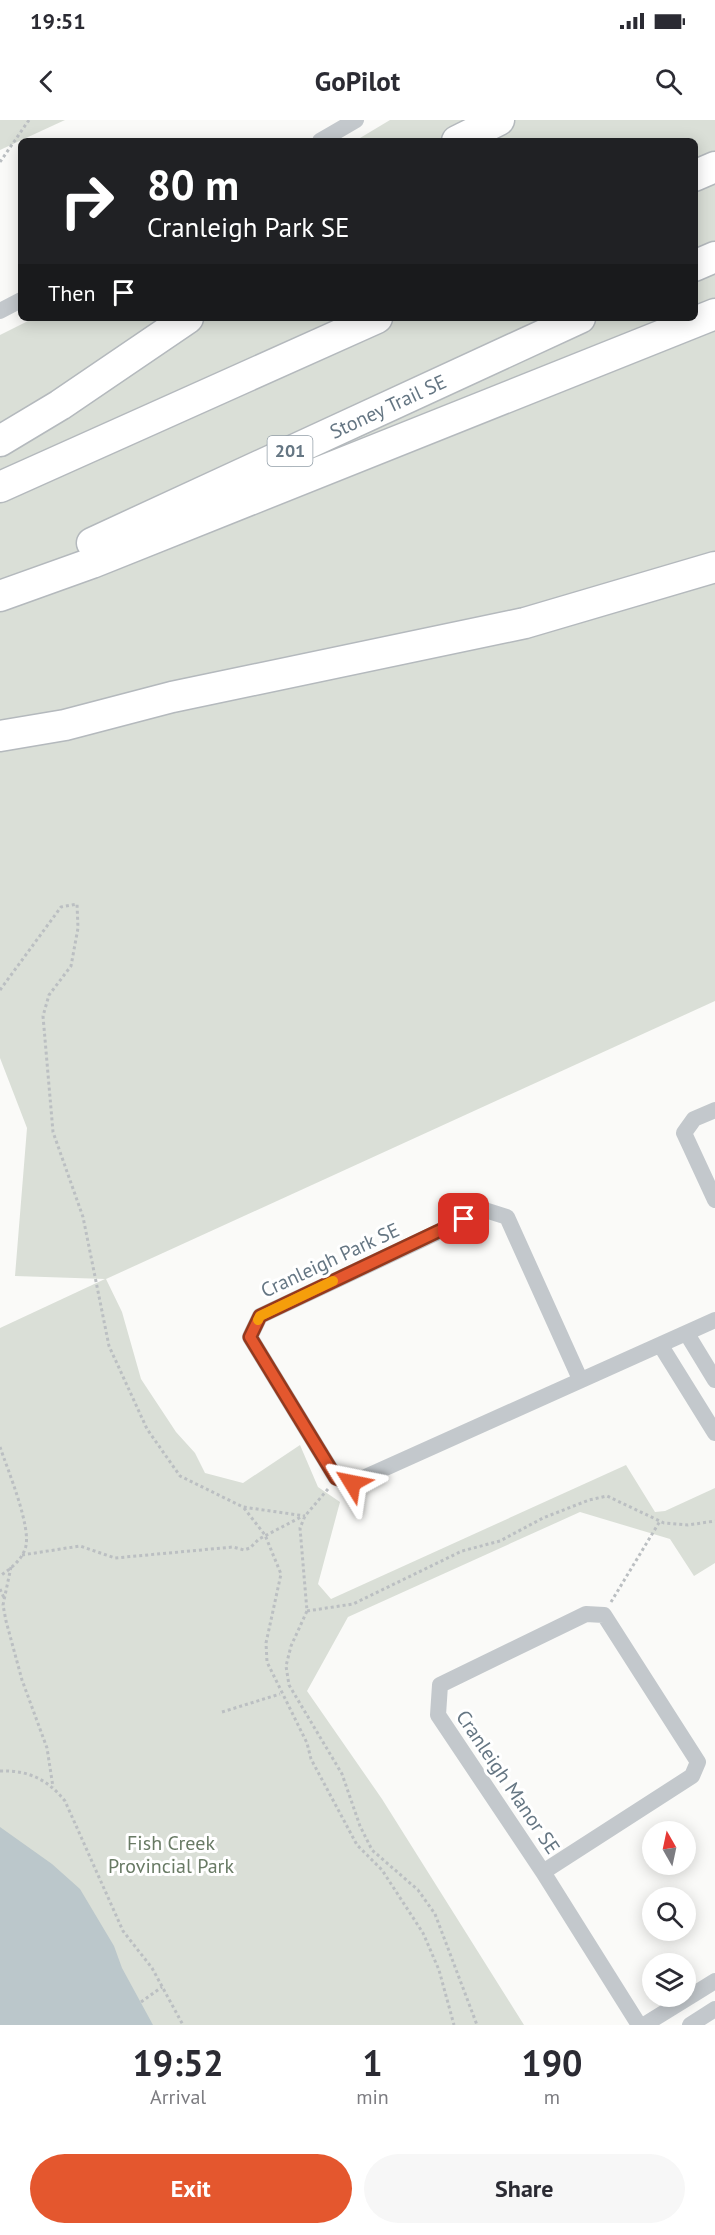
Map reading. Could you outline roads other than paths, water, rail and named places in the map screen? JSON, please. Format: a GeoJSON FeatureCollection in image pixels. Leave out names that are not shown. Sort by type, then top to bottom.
{"type":"FeatureCollection","features":[{"type":"Feature","properties":{"kind":"highway"},"geometry":{"type":"LineString","coordinates":[[463,138],[498,120]]}},
{"type":"Feature","properties":{"kind":"highway"},"geometry":{"type":"LineString","coordinates":[[698,174],[715,167]]}},
{"type":"Feature","properties":{"kind":"highway"},"geometry":{"type":"LineString","coordinates":[[698,264],[715,257]]}},
{"type":"Feature","properties":{"kind":"highway"},"geometry":{"type":"LineString","coordinates":[[698,321],[715,314]]}},
{"type":"Feature","properties":{"kind":"highway"},"geometry":{"type":"LineString","coordinates":[[0,441],[69,399],[184,321]]}},
{"type":"Feature","properties":{"kind":"highway"},"geometry":{"type":"LineString","coordinates":[[0,487],[370,321]]}},
{"type":"Feature","properties":{"kind":"highway","name":"Stoney Trail SE"},"geometry":{"type":"LineString","coordinates":[[0,586],[574,321]]}},
{"type":"Feature","properties":{"kind":"highway"},"geometry":{"type":"LineString","coordinates":[[0,596],[92,563],[697,321]]}},
{"type":"Feature","properties":{"kind":"highway"},"geometry":{"type":"LineString","coordinates":[[0,736],[65,725],[172,697],[525,623],[715,567]]}},
{"type":"Feature","properties":{"kind":"street"},"geometry":{"type":"LineString","coordinates":[[325,138],[356,120]]}},
{"type":"Feature","properties":{"kind":"street"},"geometry":{"type":"LineString","coordinates":[[0,311],[18,302]]}},
{"type":"Feature","properties":{"kind":"street"},"geometry":{"type":"LineString","coordinates":[[715,1110],[694,1119],[684,1133],[715,1200]]}},
{"type":"Feature","properties":{"kind":"street","name":"Cranleigh Park SE"},"geometry":{"type":"LineString","coordinates":[[485,1210],[507,1217],[580,1379],[352,1483],[336,1478],[250,1337],[260,1316],[485,1210]]}},
{"type":"Feature","properties":{"kind":"street"},"geometry":{"type":"LineString","coordinates":[[580,1379],[661,1346],[715,1320]]}},
{"type":"Feature","properties":{"kind":"street"},"geometry":{"type":"LineString","coordinates":[[687,1334],[715,1380]]}},
{"type":"Feature","properties":{"kind":"street"},"geometry":{"type":"LineString","coordinates":[[661,1346],[715,1433]]}},
{"type":"Feature","properties":{"kind":"street","name":"Cranleigh Manor SE"},"geometry":{"type":"LineString","coordinates":[[543,1872],[692,1776],[698,1762],[604,1615],[586,1614],[440,1685],[438,1715],[543,1872],[639,2025]]}},
{"type":"Feature","properties":{"kind":"street"},"geometry":{"type":"LineString","coordinates":[[644,2025],[715,1981]]}},
{"type":"Feature","properties":{"kind":"street"},"geometry":{"type":"LineString","coordinates":[[690,2025],[715,2009]]}},
{"type":"Feature","properties":{"kind":"park label","name":"Fish Creek Provincial Park"},"geometry":{"type":"Point","coordinates":[171,1854]}}]}
